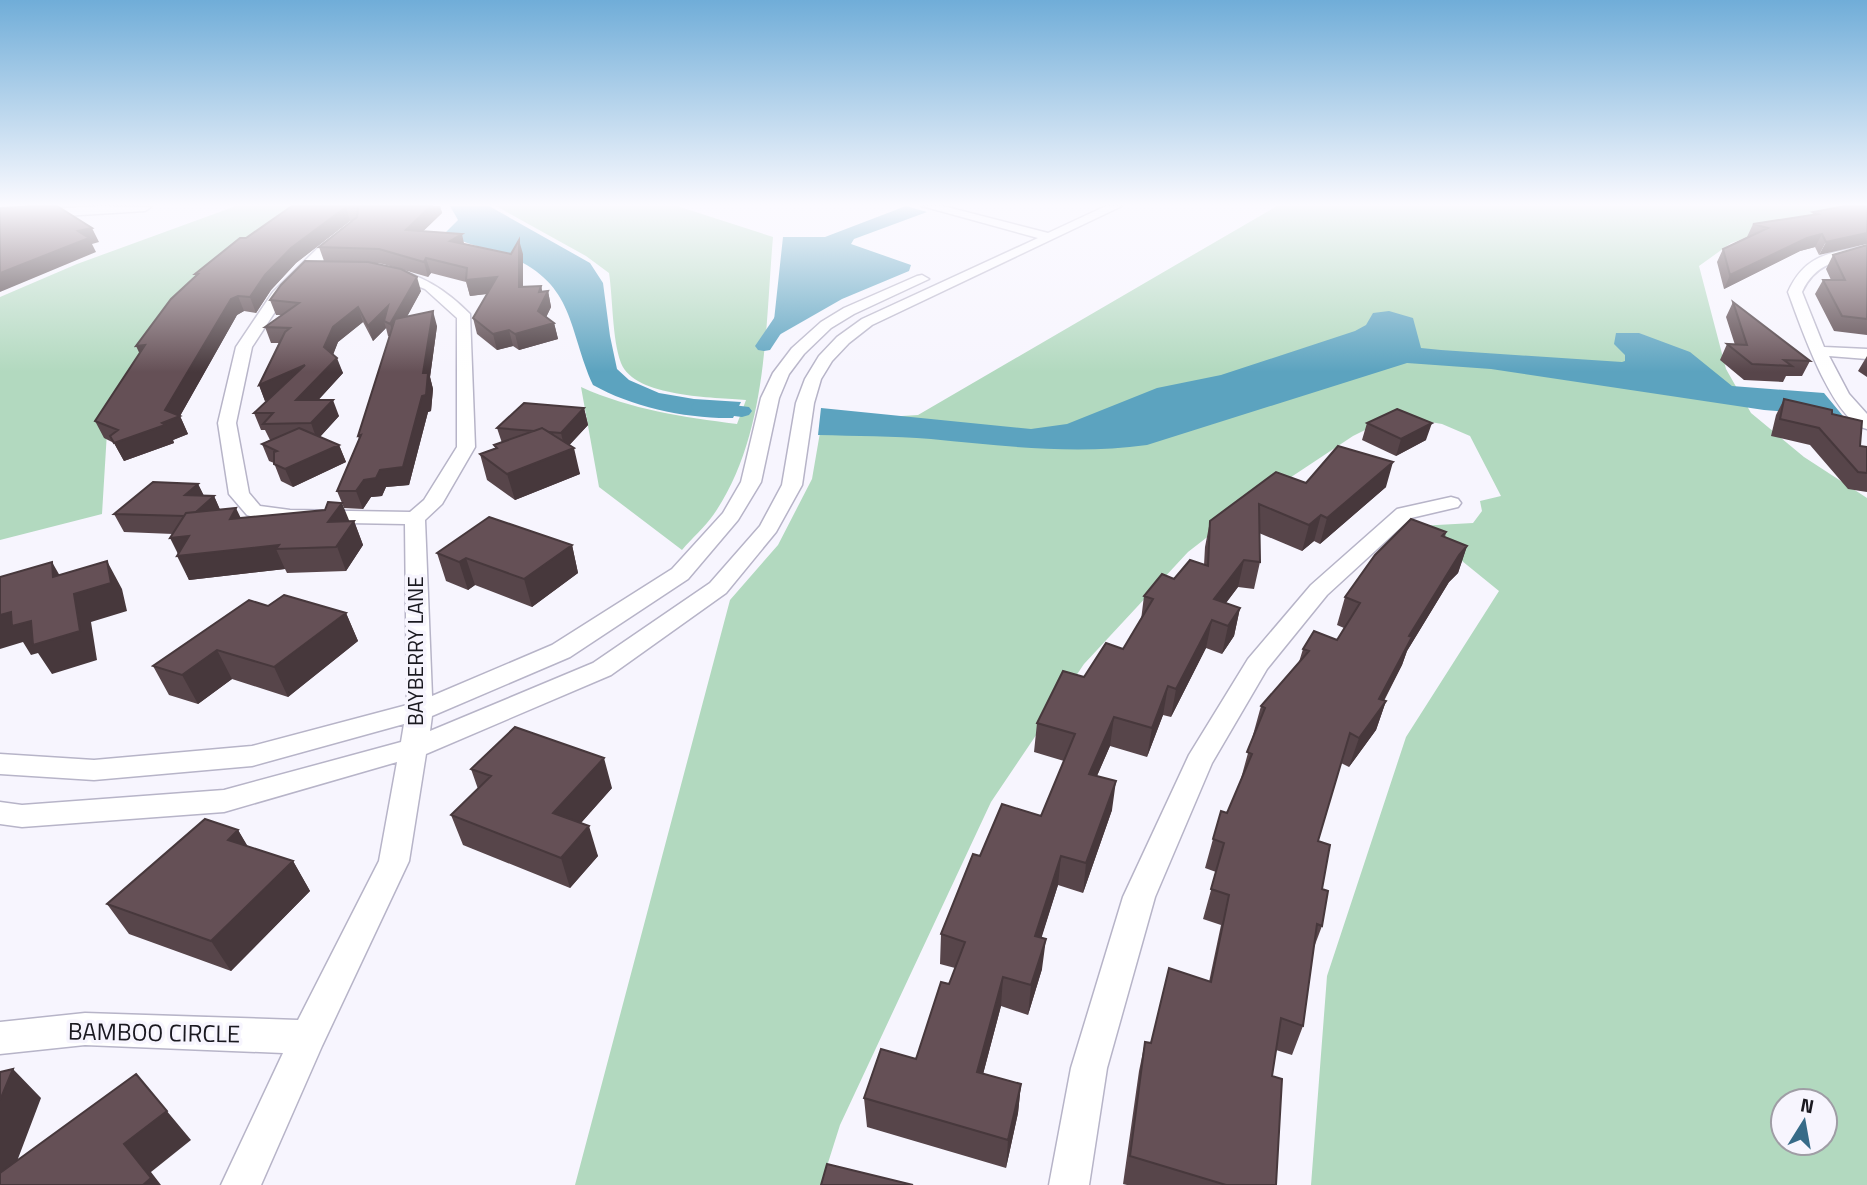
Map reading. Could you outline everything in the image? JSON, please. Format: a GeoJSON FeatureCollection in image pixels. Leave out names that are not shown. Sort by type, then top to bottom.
{"type":"FeatureCollection","features":[{"type":"Feature","properties":{"kind":"street"},"geometry":{"type":"LineString","coordinates":[[311,261],[278,295],[244,347],[227,423],[239,494],[254,511],[290,516],[415,518],[432,504],[466,447],[465,317],[436,288],[411,276],[369,270]]}},
{"type":"Feature","properties":{"kind":"street"},"geometry":{"type":"LineString","coordinates":[[0,764],[94,770],[252,756],[420,711],[561,650],[680,574],[732,516],[751,482],[770,398],[781,373],[798,351],[827,325],[849,312],[962,261]]}},
{"type":"Feature","properties":{"kind":"street"},"geometry":{"type":"LineString","coordinates":[[0,813],[22,816],[224,801],[414,748],[602,669],[718,588],[769,528],[792,485],[805,403],[813,379],[825,359],[843,340],[867,322],[998,261]]}},
{"type":"Feature","properties":{"kind":"street"},"geometry":{"type":"LineString","coordinates":[[1821,261],[1812,265],[1801,276],[1795,292],[1819,351],[1842,395],[1867,424]]}},
{"type":"Feature","properties":{"kind":"street"},"geometry":{"type":"LineString","coordinates":[[1844,261],[1855,265]]}},
{"type":"Feature","properties":{"kind":"street"},"geometry":{"type":"LineString","coordinates":[[303,268],[342,269]]}},
{"type":"Feature","properties":{"kind":"street"},"geometry":{"type":"LineString","coordinates":[[1819,351],[1867,354]]}},
{"type":"Feature","properties":{"kind":"street"},"geometry":{"type":"LineString","coordinates":[[1069,1185],[1089,1068],[1139,897],[1199,762],[1257,665],[1319,590],[1404,513],[1451,503]]}},
{"type":"Feature","properties":{"kind":"street","name":"BAYBERRY LANE"},"geometry":{"type":"LineString","coordinates":[[241,1185],[308,1037],[394,861],[420,711],[415,518]]}},
{"type":"Feature","properties":{"kind":"street","name":"BAMBOO CIRCLE"},"geometry":{"type":"LineString","coordinates":[[0,1038],[85,1029],[308,1037]]}},
{"type":"Feature","properties":{"kind":"green space"},"geometry":{"type":"Polygon","coordinates":[[[84,261],[266,261],[107,432],[102,514],[0,540],[0,297],[84,261]]]}},
{"type":"Feature","properties":{"kind":"green space"},"geometry":{"type":"Polygon","coordinates":[[[593,261],[771,261],[761,380],[745,450],[732,483],[714,514],[682,550],[599,487],[581,387],[639,407],[737,424],[746,400],[677,393],[642,383],[629,375],[621,363],[616,342],[609,273],[593,261]]]}},
{"type":"Feature","properties":{"kind":"green space"},"geometry":{"type":"Polygon","coordinates":[[[1182,261],[1706,261],[1699,266],[1726,369],[1751,413],[1804,457],[1867,498],[1867,1185],[1311,1185],[1327,976],[1406,737],[1499,591],[1419,526],[1473,523],[1482,511],[1480,501],[1501,496],[1470,436],[1442,424],[1413,419],[1385,420],[1353,436],[1246,507],[1188,552],[1084,664],[991,802],[840,1125],[821,1185],[575,1185],[730,600],[778,545],[812,479],[822,421],[918,415],[1182,261]]]}},
{"type":"Feature","properties":{"kind":"water"},"geometry":{"type":"Polygon","coordinates":[[[519,261],[590,263],[603,283],[617,369],[629,380],[659,393],[694,399],[741,402],[733,418],[660,410],[625,400],[593,385],[567,310],[547,281],[519,261]]]}},
{"type":"Feature","properties":{"kind":"water"},"geometry":{"type":"Polygon","coordinates":[[[780,261],[900,261],[911,265],[909,271],[842,299],[772,339],[780,261]]]}},
{"type":"Feature","properties":{"kind":"water"},"geometry":{"type":"Polygon","coordinates":[[[1389,311],[1413,318],[1421,348],[1441,350],[1622,362],[1625,361],[1625,355],[1614,344],[1616,333],[1639,333],[1690,352],[1732,386],[1824,393],[1843,416],[1764,410],[1491,369],[1407,363],[1147,445],[1066,449],[917,438],[818,435],[821,408],[1031,429],[1067,424],[1157,388],[1221,375],[1355,331],[1366,325],[1373,313],[1389,311]]]}},
{"type":"Feature","properties":{"kind":"building"},"geometry":{"type":"Polygon","coordinates":[[[0,261],[30,261],[0,273],[0,261]]]}},
{"type":"Feature","properties":{"kind":"building"},"geometry":{"type":"Polygon","coordinates":[[[211,261],[278,261],[250,297],[238,296],[231,299],[165,410],[180,416],[162,423],[165,425],[114,443],[110,436],[118,430],[95,421],[145,345],[136,346],[171,299],[198,274],[195,274],[211,261]]]}},
{"type":"Feature","properties":{"kind":"building"},"geometry":{"type":"Polygon","coordinates":[[[305,261],[368,262],[401,269],[417,277],[390,324],[384,321],[388,306],[368,326],[358,307],[333,327],[324,347],[337,358],[296,400],[333,400],[311,423],[263,424],[273,413],[254,413],[305,365],[259,385],[285,332],[290,328],[265,327],[299,303],[270,300],[305,261]]]}},
{"type":"Feature","properties":{"kind":"building"},"geometry":{"type":"Polygon","coordinates":[[[440,261],[519,261],[519,287],[541,286],[539,292],[548,291],[538,311],[554,323],[515,334],[509,330],[493,334],[473,318],[497,277],[466,280],[467,268],[440,261]]]}},
{"type":"Feature","properties":{"kind":"building"},"geometry":{"type":"Polygon","coordinates":[[[1726,261],[1759,261],[1730,275],[1726,261]]]}},
{"type":"Feature","properties":{"kind":"building"},"geometry":{"type":"Polygon","coordinates":[[[1836,261],[1867,261],[1867,319],[1842,316],[1823,280],[1845,280],[1836,261]]]}},
{"type":"Feature","properties":{"kind":"building"},"geometry":{"type":"Polygon","coordinates":[[[1733,302],[1810,361],[1784,360],[1792,366],[1752,364],[1727,344],[1747,345],[1733,302]]]}},
{"type":"Feature","properties":{"kind":"building"},"geometry":{"type":"Polygon","coordinates":[[[433,311],[423,373],[428,373],[426,395],[422,396],[403,467],[380,470],[376,478],[364,480],[356,491],[337,491],[361,435],[358,436],[395,319],[433,311]]]}},
{"type":"Feature","properties":{"kind":"building"},"geometry":{"type":"Polygon","coordinates":[[[1784,399],[1832,410],[1832,414],[1862,421],[1860,446],[1867,447],[1867,473],[1858,472],[1819,428],[1780,419],[1784,399]]]}},
{"type":"Feature","properties":{"kind":"building"},"geometry":{"type":"Polygon","coordinates":[[[524,403],[584,408],[561,433],[542,428],[534,431],[497,428],[524,403]]]}},
{"type":"Feature","properties":{"kind":"building"},"geometry":{"type":"Polygon","coordinates":[[[1397,409],[1432,423],[1401,439],[1367,423],[1397,409]]]}},
{"type":"Feature","properties":{"kind":"building"},"geometry":{"type":"Polygon","coordinates":[[[299,428],[339,445],[285,469],[274,464],[274,452],[277,451],[262,444],[299,428]]]}},
{"type":"Feature","properties":{"kind":"building"},"geometry":{"type":"Polygon","coordinates":[[[542,428],[574,448],[507,474],[480,454],[497,448],[494,445],[542,428]]]}},
{"type":"Feature","properties":{"kind":"building"},"geometry":{"type":"Polygon","coordinates":[[[1338,446],[1393,462],[1327,518],[1321,515],[1309,525],[1259,504],[1260,562],[1244,560],[1214,599],[1240,608],[1228,626],[1212,620],[1176,689],[1168,686],[1152,728],[1114,717],[1089,774],[1116,781],[1086,863],[1061,856],[1035,936],[1046,939],[1031,985],[1003,977],[977,1072],[1021,1084],[1008,1140],[864,1098],[881,1049],[916,1059],[941,982],[949,984],[965,942],[941,934],[973,854],[980,856],[1002,804],[1041,816],[1075,734],[1037,723],[1063,671],[1084,677],[1106,643],[1123,649],[1153,599],[1144,596],[1162,574],[1174,579],[1190,560],[1208,566],[1210,521],[1276,472],[1306,483],[1338,446]]]}},
{"type":"Feature","properties":{"kind":"building"},"geometry":{"type":"Polygon","coordinates":[[[153,482],[198,484],[185,495],[214,496],[196,512],[186,513],[184,516],[114,514],[153,482]]]}},
{"type":"Feature","properties":{"kind":"building"},"geometry":{"type":"Polygon","coordinates":[[[328,502],[342,503],[328,522],[354,521],[336,547],[276,549],[279,545],[177,556],[189,536],[170,538],[186,513],[236,508],[230,519],[325,510],[328,502]]]}},
{"type":"Feature","properties":{"kind":"building"},"geometry":{"type":"Polygon","coordinates":[[[489,517],[572,545],[524,579],[466,558],[459,562],[437,553],[489,517]]]}},
{"type":"Feature","properties":{"kind":"building"},"geometry":{"type":"Polygon","coordinates":[[[1411,519],[1446,532],[1442,536],[1467,546],[1409,636],[1412,637],[1379,699],[1386,701],[1359,738],[1350,733],[1318,841],[1330,845],[1322,889],[1328,891],[1322,926],[1317,924],[1303,1026],[1281,1018],[1272,1076],[1282,1079],[1276,1185],[1226,1185],[1130,1156],[1145,1042],[1151,1043],[1169,968],[1211,982],[1229,895],[1211,889],[1224,843],[1213,839],[1221,811],[1227,813],[1252,754],[1247,752],[1265,708],[1261,706],[1309,651],[1303,649],[1314,631],[1337,640],[1360,603],[1345,597],[1375,555],[1411,519]]]}},
{"type":"Feature","properties":{"kind":"building"},"geometry":{"type":"Polygon","coordinates":[[[107,561],[111,583],[74,594],[80,631],[33,645],[31,621],[12,626],[11,612],[0,615],[0,577],[52,562],[53,577],[107,561]]]}},
{"type":"Feature","properties":{"kind":"building"},"geometry":{"type":"Polygon","coordinates":[[[284,595],[346,613],[274,667],[217,650],[182,675],[153,666],[249,600],[268,606],[284,595]]]}},
{"type":"Feature","properties":{"kind":"building"},"geometry":{"type":"Polygon","coordinates":[[[515,727],[604,758],[553,813],[589,826],[561,858],[451,815],[491,776],[471,769],[515,727]]]}},
{"type":"Feature","properties":{"kind":"building"},"geometry":{"type":"Polygon","coordinates":[[[205,819],[238,830],[228,840],[293,861],[211,941],[107,904],[205,819]]]}},
{"type":"Feature","properties":{"kind":"building"},"geometry":{"type":"Polygon","coordinates":[[[13,1069],[0,1100],[0,1072],[13,1069]]]}},
{"type":"Feature","properties":{"kind":"building"},"geometry":{"type":"Polygon","coordinates":[[[136,1074],[167,1111],[124,1144],[151,1178],[143,1185],[0,1185],[0,1173],[136,1074]]]}},
{"type":"Feature","properties":{"kind":"building"},"geometry":{"type":"Polygon","coordinates":[[[827,1164],[913,1185],[821,1185],[827,1164]]]}},
{"type":"Feature","properties":{"kind":"waterway"},"geometry":{"type":"LineString","coordinates":[[764,346],[793,303]]}},
{"type":"Feature","properties":{"kind":"waterway"},"geometry":{"type":"LineString","coordinates":[[701,407],[742,411]]}}]}
